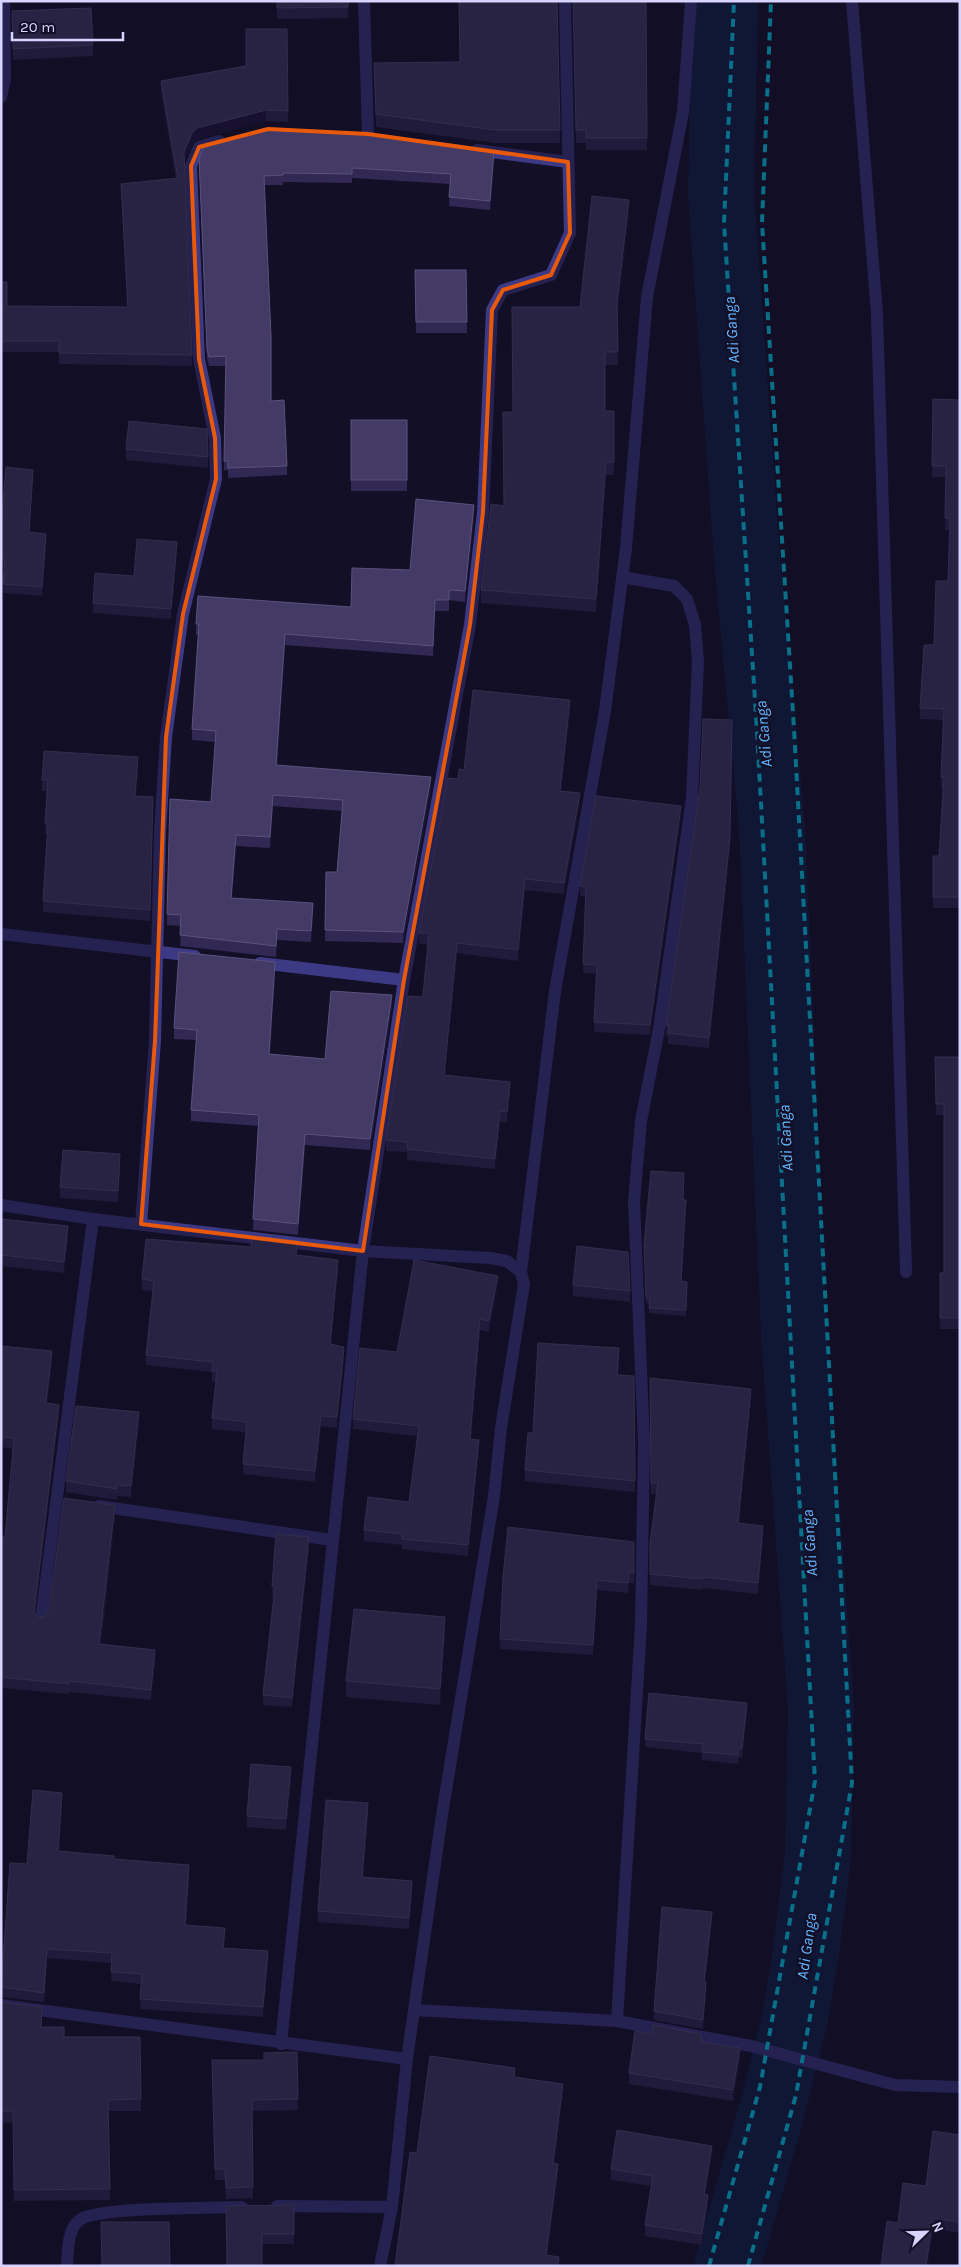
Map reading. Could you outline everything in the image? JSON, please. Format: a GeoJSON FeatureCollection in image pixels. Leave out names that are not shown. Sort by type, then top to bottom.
{"type":"FeatureCollection","features":[{"type":"Feature","properties":{"kind":"street"},"geometry":{"type":"LineString","coordinates":[[1,97],[4,79],[4,1]]}},
{"type":"Feature","properties":{"kind":"street"},"geometry":{"type":"LineString","coordinates":[[353,134],[372,135],[364,1]]}},
{"type":"Feature","properties":{"kind":"street"},"geometry":{"type":"LineString","coordinates":[[281,2044],[363,1252],[404,980],[470,626],[483,512],[492,310],[503,290],[551,274],[570,234],[565,1]]}},
{"type":"Feature","properties":{"kind":"street"},"geometry":{"type":"LineString","coordinates":[[380,2266],[392,2207],[407,2059],[442,1815],[494,1496],[501,1428],[524,1284],[521,1272],[555,990],[605,711],[622,577],[647,297],[683,112],[691,1]]}},
{"type":"Feature","properties":{"kind":"street"},"geometry":{"type":"LineString","coordinates":[[852,1],[877,314],[906,1272]]}},
{"type":"Feature","properties":{"kind":"street"},"geometry":{"type":"LineString","coordinates":[[142,1224],[155,1041],[160,832],[166,737],[184,614],[216,480],[215,438],[199,359],[200,332],[196,302],[191,166],[199,147],[230,138]]}},
{"type":"Feature","properties":{"kind":"street"},"geometry":{"type":"LineString","coordinates":[[464,148],[568,162]]}},
{"type":"Feature","properties":{"kind":"street"},"geometry":{"type":"LineString","coordinates":[[617,2021],[641,1625],[644,1443],[634,1201],[641,1121],[659,1029],[692,798],[698,661],[695,625],[687,599],[674,586],[622,577]]}},
{"type":"Feature","properties":{"kind":"street"},"geometry":{"type":"LineString","coordinates":[[1,934],[206,957]]}},
{"type":"Feature","properties":{"kind":"street"},"geometry":{"type":"LineString","coordinates":[[245,962],[404,980]]}},
{"type":"Feature","properties":{"kind":"street"},"geometry":{"type":"LineString","coordinates":[[1,1205],[93,1219],[363,1252],[490,1258],[507,1261],[521,1272]]}},
{"type":"Feature","properties":{"kind":"street"},"geometry":{"type":"LineString","coordinates":[[41,1620],[61,1500],[93,1219]]}},
{"type":"Feature","properties":{"kind":"street"},"geometry":{"type":"LineString","coordinates":[[86,1504],[332,1540]]}},
{"type":"Feature","properties":{"kind":"street"},"geometry":{"type":"LineString","coordinates":[[1,2005],[281,2044],[407,2059]]}},
{"type":"Feature","properties":{"kind":"street"},"geometry":{"type":"LineString","coordinates":[[414,2010],[617,2021],[751,2046],[895,2085],[960,2087]]}},
{"type":"Feature","properties":{"kind":"street"},"geometry":{"type":"LineString","coordinates":[[67,2266],[69,2241],[74,2227],[80,2219],[104,2213],[257,2206],[392,2207]]}},
{"type":"Feature","properties":{"kind":"highlighted area"},"geometry":{"type":"Polygon","coordinates":[[[268,129],[368,134],[568,162],[570,233],[551,275],[503,290],[492,310],[483,512],[470,625],[404,980],[363,1251],[141,1224],[155,1041],[166,737],[183,614],[216,479],[215,438],[199,359],[192,231],[191,166],[199,147],[268,129]]]}},
{"type":"Feature","properties":{"kind":"building"},"geometry":{"type":"Polygon","coordinates":[[[277,1],[348,1],[348,7],[277,8],[277,1]]]}},
{"type":"Feature","properties":{"kind":"building"},"geometry":{"type":"Polygon","coordinates":[[[459,1],[557,1],[560,130],[495,130],[376,114],[374,63],[460,62],[459,1]]]}},
{"type":"Feature","properties":{"kind":"building"},"geometry":{"type":"Polygon","coordinates":[[[573,1],[646,2],[647,138],[586,138],[586,130],[576,130],[573,1]]]}},
{"type":"Feature","properties":{"kind":"building"},"geometry":{"type":"Polygon","coordinates":[[[91,8],[93,45],[13,49],[12,11],[91,8]]]}},
{"type":"Feature","properties":{"kind":"building"},"geometry":{"type":"Polygon","coordinates":[[[246,29],[287,29],[288,111],[266,110],[197,128],[192,133],[184,152],[192,355],[59,353],[59,341],[1,341],[1,282],[7,282],[7,306],[128,307],[121,184],[178,178],[161,81],[246,66],[246,29]]]}},
{"type":"Feature","properties":{"kind":"building"},"geometry":{"type":"Polygon","coordinates":[[[269,128],[367,133],[494,150],[490,201],[449,197],[451,174],[352,168],[352,174],[283,173],[283,175],[264,176],[271,336],[271,401],[284,400],[287,466],[228,468],[228,461],[224,461],[226,356],[209,357],[207,349],[199,158],[205,144],[269,128]]]}},
{"type":"Feature","properties":{"kind":"building"},"geometry":{"type":"Polygon","coordinates":[[[592,196],[629,200],[617,303],[618,352],[605,352],[605,411],[614,411],[614,462],[606,462],[596,599],[481,590],[491,504],[504,506],[503,412],[513,412],[512,307],[580,307],[592,196]]]}},
{"type":"Feature","properties":{"kind":"building"},"geometry":{"type":"Polygon","coordinates":[[[415,270],[466,270],[467,322],[416,322],[415,270]]]}},
{"type":"Feature","properties":{"kind":"building"},"geometry":{"type":"Polygon","coordinates":[[[933,399],[960,400],[960,897],[933,897],[933,856],[939,856],[944,777],[941,777],[944,709],[920,708],[924,645],[934,645],[936,581],[948,581],[950,519],[945,518],[946,466],[932,466],[933,399]]]}},
{"type":"Feature","properties":{"kind":"building"},"geometry":{"type":"Polygon","coordinates":[[[351,420],[407,420],[407,480],[351,480],[351,420]]]}},
{"type":"Feature","properties":{"kind":"building"},"geometry":{"type":"Polygon","coordinates":[[[129,421],[207,429],[208,457],[126,449],[129,421]]]}},
{"type":"Feature","properties":{"kind":"building"},"geometry":{"type":"Polygon","coordinates":[[[6,467],[33,470],[29,532],[46,534],[42,587],[3,584],[5,559],[1,558],[1,530],[6,467]]]}},
{"type":"Feature","properties":{"kind":"building"},"geometry":{"type":"Polygon","coordinates":[[[416,499],[474,505],[465,591],[449,590],[449,600],[435,600],[433,646],[285,634],[276,765],[431,777],[403,932],[325,930],[326,872],[337,872],[343,800],[273,795],[270,837],[236,835],[231,898],[313,903],[311,931],[277,929],[276,946],[180,935],[181,915],[167,914],[170,799],[211,802],[216,731],[192,729],[199,624],[196,624],[198,596],[351,607],[352,568],[410,570],[416,499]]]}},
{"type":"Feature","properties":{"kind":"building"},"geometry":{"type":"Polygon","coordinates":[[[137,539],[177,542],[171,609],[93,603],[95,573],[134,576],[137,539]]]}},
{"type":"Feature","properties":{"kind":"building"},"geometry":{"type":"Polygon","coordinates":[[[473,690],[570,700],[560,791],[580,793],[564,883],[525,879],[518,950],[457,943],[444,1075],[510,1082],[507,1112],[500,1111],[495,1159],[407,1149],[408,1142],[386,1140],[408,996],[422,997],[423,995],[429,933],[419,933],[448,778],[458,779],[459,769],[464,770],[473,690]]]}},
{"type":"Feature","properties":{"kind":"building"},"geometry":{"type":"Polygon","coordinates":[[[703,719],[732,720],[730,837],[709,1038],[668,1033],[669,1025],[666,1025],[700,788],[703,719]]]}},
{"type":"Feature","properties":{"kind":"building"},"geometry":{"type":"Polygon","coordinates":[[[44,751],[138,757],[135,796],[153,797],[150,910],[43,901],[48,823],[45,823],[48,780],[42,780],[44,751]]]}},
{"type":"Feature","properties":{"kind":"building"},"geometry":{"type":"Polygon","coordinates":[[[596,796],[681,806],[650,1025],[594,1022],[597,965],[583,964],[586,887],[580,886],[596,796]]]}},
{"type":"Feature","properties":{"kind":"building"},"geometry":{"type":"Polygon","coordinates":[[[179,952],[275,962],[269,1054],[325,1059],[331,991],[392,995],[370,1139],[305,1134],[298,1224],[253,1219],[259,1115],[191,1110],[197,1030],[174,1028],[179,952]]]}},
{"type":"Feature","properties":{"kind":"building"},"geometry":{"type":"Polygon","coordinates":[[[935,1057],[960,1057],[960,1318],[940,1318],[940,1273],[944,1273],[944,1104],[936,1104],[935,1057]]]}},
{"type":"Feature","properties":{"kind":"building"},"geometry":{"type":"Polygon","coordinates":[[[63,1150],[120,1154],[118,1191],[60,1187],[63,1150]]]}},
{"type":"Feature","properties":{"kind":"building"},"geometry":{"type":"Polygon","coordinates":[[[651,1171],[684,1173],[683,1200],[686,1200],[681,1281],[687,1282],[686,1310],[649,1308],[650,1298],[646,1298],[644,1245],[651,1171]]]}},
{"type":"Feature","properties":{"kind":"building"},"geometry":{"type":"Polygon","coordinates":[[[1,1219],[68,1226],[64,1262],[1,1255],[1,1219]]]}},
{"type":"Feature","properties":{"kind":"building"},"geometry":{"type":"Polygon","coordinates":[[[252,1236],[297,1241],[296,1255],[338,1260],[330,1344],[344,1347],[337,1417],[321,1416],[315,1471],[243,1464],[247,1422],[212,1418],[217,1371],[212,1371],[213,1362],[146,1355],[154,1281],[142,1279],[146,1239],[251,1247],[252,1236]]]}},
{"type":"Feature","properties":{"kind":"building"},"geometry":{"type":"Polygon","coordinates":[[[577,1246],[628,1252],[630,1291],[573,1285],[577,1246]]]}},
{"type":"Feature","properties":{"kind":"building"},"geometry":{"type":"Polygon","coordinates":[[[414,1260],[498,1276],[489,1321],[480,1319],[470,1439],[479,1440],[468,1545],[402,1539],[402,1534],[364,1530],[368,1497],[409,1502],[419,1426],[353,1419],[360,1348],[397,1352],[414,1260]]]}},
{"type":"Feature","properties":{"kind":"building"},"geometry":{"type":"Polygon","coordinates":[[[538,1343],[619,1348],[617,1375],[634,1376],[635,1481],[525,1470],[528,1433],[533,1433],[538,1343]]]}},
{"type":"Feature","properties":{"kind":"building"},"geometry":{"type":"Polygon","coordinates":[[[1,1346],[52,1351],[46,1403],[59,1405],[34,1613],[39,1617],[44,1617],[49,1610],[64,1498],[115,1505],[99,1644],[155,1650],[151,1690],[69,1681],[69,1684],[1,1677],[1,1536],[5,1537],[14,1438],[1,1437],[1,1346]]]}},
{"type":"Feature","properties":{"kind":"building"},"geometry":{"type":"Polygon","coordinates":[[[650,1378],[751,1389],[738,1523],[763,1526],[758,1583],[650,1574],[650,1543],[658,1483],[651,1483],[650,1378]]]}},
{"type":"Feature","properties":{"kind":"building"},"geometry":{"type":"Polygon","coordinates":[[[76,1406],[139,1412],[131,1486],[117,1485],[117,1489],[66,1481],[76,1406]]]}},
{"type":"Feature","properties":{"kind":"building"},"geometry":{"type":"Polygon","coordinates":[[[508,1527],[634,1542],[634,1573],[629,1572],[628,1583],[597,1580],[593,1645],[500,1639],[508,1527]]]}},
{"type":"Feature","properties":{"kind":"building"},"geometry":{"type":"Polygon","coordinates":[[[276,1534],[309,1537],[292,1698],[263,1695],[275,1586],[272,1586],[276,1534]]]}},
{"type":"Feature","properties":{"kind":"building"},"geometry":{"type":"Polygon","coordinates":[[[354,1609],[445,1617],[440,1689],[346,1681],[354,1609]]]}},
{"type":"Feature","properties":{"kind":"building"},"geometry":{"type":"Polygon","coordinates":[[[649,1693],[747,1703],[742,1749],[739,1749],[738,1755],[702,1752],[703,1744],[645,1739],[649,1693]]]}},
{"type":"Feature","properties":{"kind":"building"},"geometry":{"type":"Polygon","coordinates":[[[251,1764],[291,1767],[286,1819],[247,1816],[251,1764]]]}},
{"type":"Feature","properties":{"kind":"building"},"geometry":{"type":"Polygon","coordinates":[[[33,1790],[62,1793],[58,1851],[114,1856],[114,1859],[189,1865],[185,1925],[225,1928],[223,1948],[268,1951],[263,2007],[140,1999],[142,1974],[111,1972],[112,1953],[47,1949],[44,1993],[1,1987],[10,1863],[27,1864],[33,1790]]]}},
{"type":"Feature","properties":{"kind":"building"},"geometry":{"type":"Polygon","coordinates":[[[326,1800],[368,1803],[362,1877],[412,1881],[409,1918],[318,1911],[326,1800]]]}},
{"type":"Feature","properties":{"kind":"building"},"geometry":{"type":"Polygon","coordinates":[[[662,1907],[712,1912],[704,1982],[706,1982],[703,2020],[654,2011],[662,1907]]]}},
{"type":"Feature","properties":{"kind":"building"},"geometry":{"type":"Polygon","coordinates":[[[1,2002],[42,2007],[41,2027],[64,2027],[64,2037],[140,2037],[141,2099],[108,2100],[110,2189],[14,2190],[13,2111],[1,2111],[1,2002]]]}},
{"type":"Feature","properties":{"kind":"building"},"geometry":{"type":"Polygon","coordinates":[[[653,2025],[701,2034],[701,2042],[740,2048],[733,2090],[629,2073],[635,2031],[652,2034],[653,2025]]]}},
{"type":"Feature","properties":{"kind":"building"},"geometry":{"type":"Polygon","coordinates":[[[297,2052],[298,2099],[252,2100],[253,2187],[226,2188],[225,2169],[215,2169],[212,2060],[264,2060],[264,2053],[297,2052]]]}},
{"type":"Feature","properties":{"kind":"building"},"geometry":{"type":"Polygon","coordinates":[[[430,2056],[515,2068],[514,2077],[563,2084],[553,2163],[558,2164],[546,2255],[559,2257],[558,2266],[395,2266],[410,2152],[417,2153],[430,2056]]]}},
{"type":"Feature","properties":{"kind":"building"},"geometry":{"type":"Polygon","coordinates":[[[617,2130],[712,2146],[704,2194],[708,2195],[702,2234],[645,2225],[653,2176],[611,2169],[617,2130]]]}},
{"type":"Feature","properties":{"kind":"building"},"geometry":{"type":"Polygon","coordinates":[[[933,2131],[960,2135],[960,2222],[933,2218],[926,2266],[881,2266],[887,2221],[898,2223],[903,2183],[926,2186],[933,2131]]]}},
{"type":"Feature","properties":{"kind":"building"},"geometry":{"type":"Polygon","coordinates":[[[294,2205],[294,2234],[262,2234],[262,2266],[227,2266],[226,2206],[294,2205]]]}},
{"type":"Feature","properties":{"kind":"building"},"geometry":{"type":"Polygon","coordinates":[[[101,2222],[169,2222],[170,2266],[102,2266],[101,2222]]]}},
{"type":"Feature","properties":{"kind":"waterway","name":"Adi Ganga"},"geometry":{"type":"LineString","coordinates":[[725,1],[721,194],[747,558],[772,827],[794,1334],[821,1708],[818,1855],[805,1959],[795,2018],[771,2114],[727,2266]]}},
{"type":"Feature","properties":{"kind":"railway"},"geometry":{"type":"LineString","coordinates":[[709,2266],[760,2087],[815,1781],[757,731],[724,223],[734,1]]}},
{"type":"Feature","properties":{"kind":"railway"},"geometry":{"type":"LineString","coordinates":[[748,2266],[796,2095],[852,1783],[794,729],[762,223],[771,1]]}}]}
